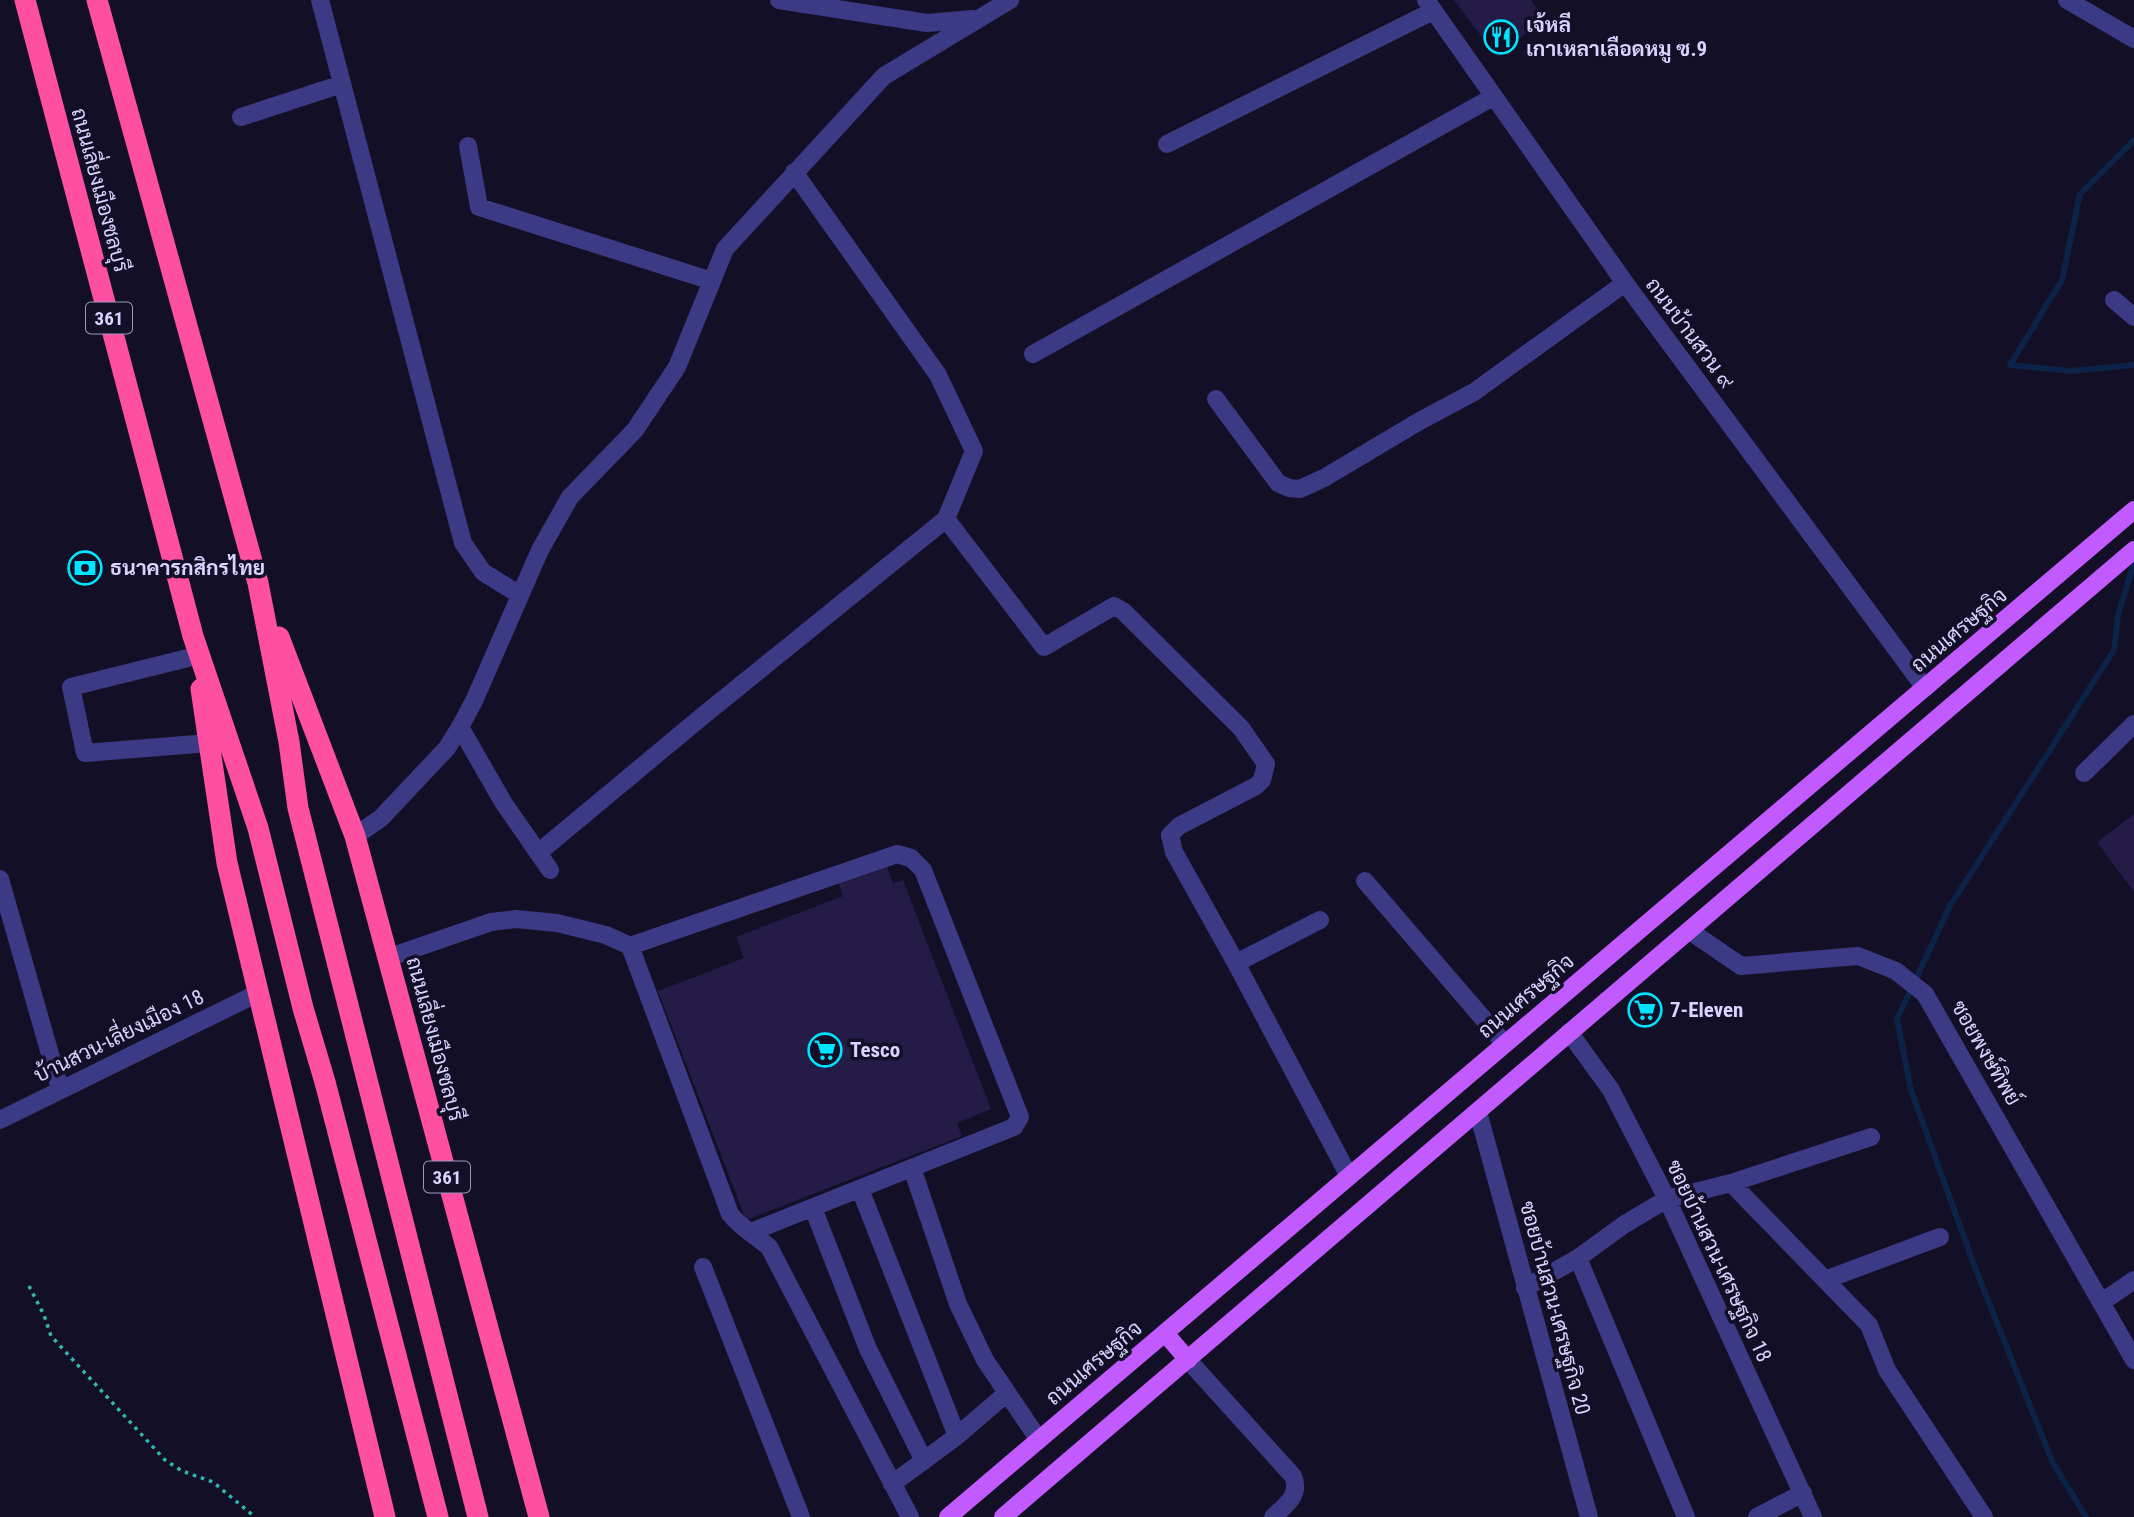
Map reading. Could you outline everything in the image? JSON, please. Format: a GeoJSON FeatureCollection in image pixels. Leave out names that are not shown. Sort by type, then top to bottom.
{"type":"FeatureCollection","features":[{"type":"Feature","properties":{"kind":"highway","name":"ถนนเลี่ยงเมืองชลบุรี"},"geometry":{"type":"LineString","coordinates":[[25,0],[194,646],[258,828],[438,1517]]}},
{"type":"Feature","properties":{"kind":"highway","name":"ถนนเลี่ยงเมืองชลบุรี"},"geometry":{"type":"LineString","coordinates":[[97,0],[258,583],[289,742],[298,807],[345,1001],[478,1517]]}},
{"type":"Feature","properties":{"kind":"highway","name":"ถนนเลี่ยงเมืองชลบุรี"},"geometry":{"type":"LineString","coordinates":[[258,583],[355,836],[539,1517]]}},
{"type":"Feature","properties":{"kind":"highway","name":"ถนนเลี่ยงเมืองชลบุรี"},"geometry":{"type":"LineString","coordinates":[[194,646],[227,863],[385,1517]]}},
{"type":"Feature","properties":{"kind":"main road","name":"ถนนเศรษฐกิจ"},"geometry":{"type":"LineString","coordinates":[[948,1517],[2134,510]]}},
{"type":"Feature","properties":{"kind":"main road"},"geometry":{"type":"LineString","coordinates":[[1011,1515],[1569,1032],[2134,550]]}},
{"type":"Feature","properties":{"kind":"main road"},"geometry":{"type":"LineString","coordinates":[[1926,688],[1945,710]]}},
{"type":"Feature","properties":{"kind":"main road"},"geometry":{"type":"LineString","coordinates":[[1165,1333],[1188,1360]]}},
{"type":"Feature","properties":{"kind":"street"},"geometry":{"type":"LineString","coordinates":[[320,0],[463,543],[483,572],[520,595]]}},
{"type":"Feature","properties":{"kind":"street"},"geometry":{"type":"LineString","coordinates":[[355,836],[381,818],[447,748],[474,701],[540,550],[570,497],[635,430],[677,367],[724,249],[884,76],[1010,0]]}},
{"type":"Feature","properties":{"kind":"street"},"geometry":{"type":"LineString","coordinates":[[2067,0],[2134,39]]}},
{"type":"Feature","properties":{"kind":"street"},"geometry":{"type":"LineString","coordinates":[[787,1],[927,23],[979,18]]}},
{"type":"Feature","properties":{"kind":"street"},"geometry":{"type":"LineString","coordinates":[[1167,144],[1430,6]]}},
{"type":"Feature","properties":{"kind":"street","name":"ถนนบ้านสวน ๙"},"geometry":{"type":"LineString","coordinates":[[1430,6],[1625,283],[1926,688]]}},
{"type":"Feature","properties":{"kind":"street"},"geometry":{"type":"LineString","coordinates":[[242,117],[342,84]]}},
{"type":"Feature","properties":{"kind":"street"},"geometry":{"type":"LineString","coordinates":[[1034,354],[1493,97]]}},
{"type":"Feature","properties":{"kind":"street"},"geometry":{"type":"LineString","coordinates":[[468,146],[479,207],[712,281]]}},
{"type":"Feature","properties":{"kind":"street"},"geometry":{"type":"LineString","coordinates":[[538,853],[946,519],[974,451],[938,375],[794,172]]}},
{"type":"Feature","properties":{"kind":"street"},"geometry":{"type":"LineString","coordinates":[[1216,399],[1278,483],[1300,489],[1474,392],[1625,283]]}},
{"type":"Feature","properties":{"kind":"street"},"geometry":{"type":"LineString","coordinates":[[2114,300],[2134,317]]}},
{"type":"Feature","properties":{"kind":"street"},"geometry":{"type":"LineString","coordinates":[[946,519],[1044,647],[1114,606],[1123,611],[1241,728],[1266,764],[1262,780],[1256,786],[1179,826],[1170,835],[1174,852],[1349,1176]]}},
{"type":"Feature","properties":{"kind":"street"},"geometry":{"type":"LineString","coordinates":[[194,646],[71,687],[85,753],[209,743]]}},
{"type":"Feature","properties":{"kind":"street"},"geometry":{"type":"LineString","coordinates":[[2084,773],[2134,724]]}},
{"type":"Feature","properties":{"kind":"street"},"geometry":{"type":"LineString","coordinates":[[460,727],[503,802],[550,870]]}},
{"type":"Feature","properties":{"kind":"street"},"geometry":{"type":"LineString","coordinates":[[387,958],[491,922],[516,919],[557,923],[606,935],[630,946],[897,854],[911,858],[923,870],[1020,1117],[1014,1127],[751,1232]]}},
{"type":"Feature","properties":{"kind":"street"},"geometry":{"type":"LineString","coordinates":[[0,879],[60,1089]]}},
{"type":"Feature","properties":{"kind":"street"},"geometry":{"type":"LineString","coordinates":[[1365,881],[1505,1044]]}},
{"type":"Feature","properties":{"kind":"street"},"geometry":{"type":"LineString","coordinates":[[1236,963],[1320,920]]}},
{"type":"Feature","properties":{"kind":"street","name":"ซอยพงษ์ทิพย์"},"geometry":{"type":"LineString","coordinates":[[1690,931],[1741,966],[1858,956],[1896,971],[1925,994],[2134,1360]]}},
{"type":"Feature","properties":{"kind":"street"},"geometry":{"type":"LineString","coordinates":[[630,946],[730,1214],[739,1226],[769,1247],[910,1517]]}},
{"type":"Feature","properties":{"kind":"street","name":"บ้านสวน-เลี่ยงเมือง 18"},"geometry":{"type":"LineString","coordinates":[[0,1121],[258,993]]}},
{"type":"Feature","properties":{"kind":"street","name":"ซอยบ้านสวน-เศรษฐกิจ 18"},"geometry":{"type":"LineString","coordinates":[[1569,1032],[1611,1090],[1667,1199],[1814,1517]]}},
{"type":"Feature","properties":{"kind":"street","name":"ซอยบ้านสวน-เศรษฐกิจ 20"},"geometry":{"type":"LineString","coordinates":[[1478,1112],[1589,1517]]}},
{"type":"Feature","properties":{"kind":"street"},"geometry":{"type":"LineString","coordinates":[[1525,1288],[1578,1258],[1625,1224],[1667,1199],[1731,1183],[1871,1137]]}},
{"type":"Feature","properties":{"kind":"street"},"geometry":{"type":"LineString","coordinates":[[912,1168],[958,1304],[985,1360],[1039,1440]]}},
{"type":"Feature","properties":{"kind":"street"},"geometry":{"type":"LineString","coordinates":[[1731,1183],[1869,1325],[1887,1370],[1984,1517]]}},
{"type":"Feature","properties":{"kind":"street"},"geometry":{"type":"LineString","coordinates":[[860,1189],[957,1436]]}},
{"type":"Feature","properties":{"kind":"street"},"geometry":{"type":"LineString","coordinates":[[813,1208],[868,1349],[924,1461]]}},
{"type":"Feature","properties":{"kind":"street"},"geometry":{"type":"LineString","coordinates":[[1825,1280],[1940,1237]]}},
{"type":"Feature","properties":{"kind":"street"},"geometry":{"type":"LineString","coordinates":[[1578,1258],[1686,1517]]}},
{"type":"Feature","properties":{"kind":"street"},"geometry":{"type":"LineString","coordinates":[[703,1267],[801,1517]]}},
{"type":"Feature","properties":{"kind":"street"},"geometry":{"type":"LineString","coordinates":[[2102,1301],[2134,1280]]}},
{"type":"Feature","properties":{"kind":"street"},"geometry":{"type":"LineString","coordinates":[[1188,1360],[1293,1476],[1297,1486],[1294,1495],[1273,1517]]}},
{"type":"Feature","properties":{"kind":"street"},"geometry":{"type":"LineString","coordinates":[[892,1483],[957,1436],[1007,1393]]}},
{"type":"Feature","properties":{"kind":"street"},"geometry":{"type":"LineString","coordinates":[[1757,1517],[1803,1493]]}},
{"type":"Feature","properties":{"kind":"path"},"geometry":{"type":"LineString","coordinates":[[29,1286],[51,1336],[165,1460],[182,1471],[213,1482],[255,1517]]}},
{"type":"Feature","properties":{"kind":"building","name":"เจ้หลี เกาเหลาเลือดหมู ซ.9"},"geometry":{"type":"Polygon","coordinates":[[[1454,0],[1531,0],[1544,18],[1497,57],[1454,0]]]}},
{"type":"Feature","properties":{"kind":"building"},"geometry":{"type":"Polygon","coordinates":[[[2134,814],[2134,892],[2097,842],[2134,814]]]}},
{"type":"Feature","properties":{"kind":"building","name":"Tesco"},"geometry":{"type":"Polygon","coordinates":[[[886,864],[893,883],[903,880],[991,1109],[957,1123],[962,1136],[746,1220],[658,991],[744,958],[736,937],[843,896],[838,882],[886,864]]]}},
{"type":"Feature","properties":{"kind":"waterway"},"geometry":{"type":"LineString","coordinates":[[2134,140],[2080,194],[2062,280],[2010,365],[2071,371],[2134,365]]}},
{"type":"Feature","properties":{"kind":"waterway"},"geometry":{"type":"LineString","coordinates":[[2086,1517],[2052,1461],[1974,1265],[1911,1090],[1897,1019],[1950,906],[2114,650],[2118,615],[2134,563]]}},
{"type":"Feature","properties":{"kind":"place","name":"เจ้หลี เกาเหลาเลือดหมู ซ.9"},"geometry":{"type":"Point","coordinates":[1501,37]}},
{"type":"Feature","properties":{"kind":"place","name":"ธนาคารกสิกรไทย"},"geometry":{"type":"Point","coordinates":[85,568]}},
{"type":"Feature","properties":{"kind":"place","name":"7-Eleven"},"geometry":{"type":"Point","coordinates":[1645,1010]}},
{"type":"Feature","properties":{"kind":"place","name":"Tesco"},"geometry":{"type":"Point","coordinates":[825,1050]}}]}
